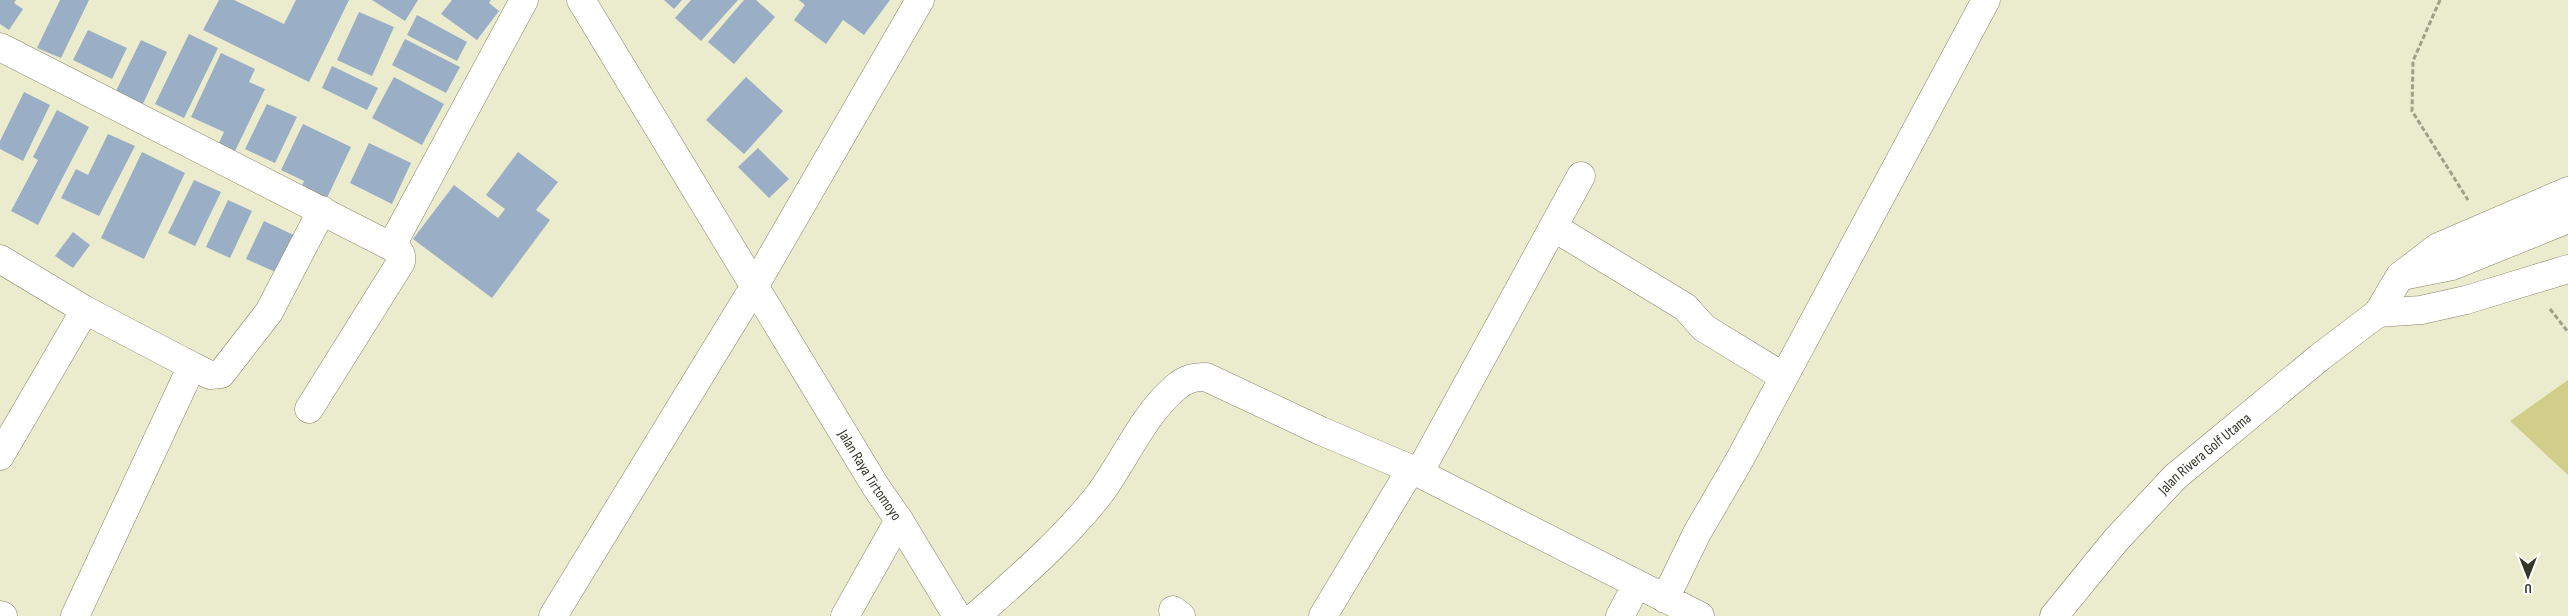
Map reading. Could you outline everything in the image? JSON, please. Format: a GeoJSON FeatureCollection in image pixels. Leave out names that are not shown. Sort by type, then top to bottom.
{"type":"FeatureCollection","features":[{"type":"Feature","properties":{"kind":"street"},"geometry":{"type":"LineString","coordinates":[[392,245],[524,0]]}},
{"type":"Feature","properties":{"kind":"street","name":"Jalan Raya Tirtomoyo"},"geometry":{"type":"LineString","coordinates":[[581,0],[783,335],[957,616]]}},
{"type":"Feature","properties":{"kind":"street"},"geometry":{"type":"LineString","coordinates":[[553,616],[758,293],[920,0]]}},
{"type":"Feature","properties":{"kind":"street"},"geometry":{"type":"LineString","coordinates":[[1665,599],[1697,533],[1784,377],[1986,0]]}},
{"type":"Feature","properties":{"kind":"street"},"geometry":{"type":"LineString","coordinates":[[0,47],[392,245],[401,255],[401,262],[309,409]]}},
{"type":"Feature","properties":{"kind":"street"},"geometry":{"type":"LineString","coordinates":[[1323,616],[1415,471],[1581,176]]}},
{"type":"Feature","properties":{"kind":"street","name":"Jalan Rivera Golf Utama"},"geometry":{"type":"LineString","coordinates":[[2054,616],[2116,540],[2174,477],[2378,313],[2400,276],[2438,247],[2568,191]]}},
{"type":"Feature","properties":{"kind":"street"},"geometry":{"type":"LineString","coordinates":[[0,259],[85,310],[192,366],[210,375],[221,374],[269,312],[322,210]]}},
{"type":"Feature","properties":{"kind":"street"},"geometry":{"type":"LineString","coordinates":[[2400,276],[2452,266],[2568,219]]}},
{"type":"Feature","properties":{"kind":"street"},"geometry":{"type":"LineString","coordinates":[[1553,227],[1686,307],[1704,328],[1784,377]]}},
{"type":"Feature","properties":{"kind":"street"},"geometry":{"type":"LineString","coordinates":[[2421,310],[2453,278],[2568,238]]}},
{"type":"Feature","properties":{"kind":"street"},"geometry":{"type":"LineString","coordinates":[[2378,313],[2421,310],[2568,269]]}},
{"type":"Feature","properties":{"kind":"street"},"geometry":{"type":"LineString","coordinates":[[0,456],[85,310]]}},
{"type":"Feature","properties":{"kind":"street"},"geometry":{"type":"LineString","coordinates":[[75,616],[192,366]]}},
{"type":"Feature","properties":{"kind":"street"},"geometry":{"type":"LineString","coordinates":[[976,616],[1056,545],[1098,495],[1152,415],[1174,388],[1189,378],[1206,376],[1321,431],[1415,471],[1700,616]]}},
{"type":"Feature","properties":{"kind":"street"},"geometry":{"type":"LineString","coordinates":[[845,616],[899,520]]}},
{"type":"Feature","properties":{"kind":"street"},"geometry":{"type":"LineString","coordinates":[[1620,616],[1637,584]]}},
{"type":"Feature","properties":{"kind":"path"},"geometry":{"type":"LineString","coordinates":[[2440,0],[2413,61],[2412,111],[2485,227]]}},
{"type":"Feature","properties":{"kind":"shaded area"},"geometry":{"type":"Polygon","coordinates":[[[2568,380],[2568,475],[2510,421],[2568,380]]]}},
{"type":"Feature","properties":{"kind":"building"},"geometry":{"type":"Polygon","coordinates":[[[0,0],[16,0],[14,3],[23,9],[9,30],[0,24],[0,0]]]}},
{"type":"Feature","properties":{"kind":"building"},"geometry":{"type":"Polygon","coordinates":[[[60,0],[89,0],[61,58],[37,48],[60,0]]]}},
{"type":"Feature","properties":{"kind":"building"},"geometry":{"type":"Polygon","coordinates":[[[219,0],[234,0],[284,24],[296,0],[349,0],[309,82],[203,30],[219,0]]]}},
{"type":"Feature","properties":{"kind":"building"},"geometry":{"type":"Polygon","coordinates":[[[372,0],[418,0],[405,21],[372,0]]]}},
{"type":"Feature","properties":{"kind":"building"},"geometry":{"type":"Polygon","coordinates":[[[452,0],[491,0],[489,3],[499,11],[477,40],[441,14],[452,0]]]}},
{"type":"Feature","properties":{"kind":"building"},"geometry":{"type":"Polygon","coordinates":[[[664,0],[682,0],[674,9],[664,0]]]}},
{"type":"Feature","properties":{"kind":"building"},"geometry":{"type":"Polygon","coordinates":[[[691,0],[738,0],[701,41],[675,18],[691,0]]]}},
{"type":"Feature","properties":{"kind":"building"},"geometry":{"type":"Polygon","coordinates":[[[744,0],[756,0],[775,17],[734,64],[708,42],[744,0]]]}},
{"type":"Feature","properties":{"kind":"building"},"geometry":{"type":"Polygon","coordinates":[[[799,0],[890,0],[864,35],[843,20],[826,44],[794,20],[805,5],[799,0]]]}},
{"type":"Feature","properties":{"kind":"building"},"geometry":{"type":"Polygon","coordinates":[[[359,12],[394,27],[372,76],[337,60],[359,12]]]}},
{"type":"Feature","properties":{"kind":"building"},"geometry":{"type":"Polygon","coordinates":[[[417,15],[467,42],[457,61],[407,35],[417,15]]]}},
{"type":"Feature","properties":{"kind":"building"},"geometry":{"type":"Polygon","coordinates":[[[88,30],[127,48],[112,79],[73,60],[88,30]]]}},
{"type":"Feature","properties":{"kind":"building"},"geometry":{"type":"Polygon","coordinates":[[[189,34],[218,48],[184,118],[155,104],[189,34]]]}},
{"type":"Feature","properties":{"kind":"building"},"geometry":{"type":"Polygon","coordinates":[[[405,39],[460,67],[446,93],[392,65],[405,39]]]}},
{"type":"Feature","properties":{"kind":"building"},"geometry":{"type":"Polygon","coordinates":[[[141,40],[167,52],[142,106],[115,93],[141,40]]]}},
{"type":"Feature","properties":{"kind":"building"},"geometry":{"type":"Polygon","coordinates":[[[221,53],[255,69],[249,82],[265,89],[235,151],[219,143],[224,132],[191,117],[221,53]]]}},
{"type":"Feature","properties":{"kind":"building"},"geometry":{"type":"Polygon","coordinates":[[[332,66],[378,88],[367,110],[322,88],[332,66]]]}},
{"type":"Feature","properties":{"kind":"building"},"geometry":{"type":"Polygon","coordinates":[[[394,77],[444,104],[422,145],[372,118],[394,77]]]}},
{"type":"Feature","properties":{"kind":"building"},"geometry":{"type":"Polygon","coordinates":[[[746,77],[783,111],[744,154],[706,120],[746,77]]]}},
{"type":"Feature","properties":{"kind":"building"},"geometry":{"type":"Polygon","coordinates":[[[24,92],[50,105],[23,161],[0,149],[0,141],[24,92]]]}},
{"type":"Feature","properties":{"kind":"building"},"geometry":{"type":"Polygon","coordinates":[[[267,104],[297,117],[275,163],[245,149],[267,104]]]}},
{"type":"Feature","properties":{"kind":"building"},"geometry":{"type":"Polygon","coordinates":[[[57,110],[89,127],[38,225],[11,211],[38,160],[33,157],[57,110]]]}},
{"type":"Feature","properties":{"kind":"building"},"geometry":{"type":"Polygon","coordinates":[[[303,124],[351,147],[326,200],[301,188],[304,181],[281,170],[303,124]]]}},
{"type":"Feature","properties":{"kind":"building"},"geometry":{"type":"Polygon","coordinates":[[[108,134],[135,146],[99,216],[61,198],[76,169],[88,175],[108,134]]]}},
{"type":"Feature","properties":{"kind":"building"},"geometry":{"type":"Polygon","coordinates":[[[369,143],[411,163],[392,204],[350,183],[369,143]]]}},
{"type":"Feature","properties":{"kind":"building"},"geometry":{"type":"Polygon","coordinates":[[[758,148],[789,179],[769,198],[738,167],[758,148]]]}},
{"type":"Feature","properties":{"kind":"building"},"geometry":{"type":"Polygon","coordinates":[[[142,152],[185,173],[144,259],[101,238],[142,152]]]}},
{"type":"Feature","properties":{"kind":"building"},"geometry":{"type":"Polygon","coordinates":[[[518,152],[558,182],[536,210],[550,220],[492,298],[413,239],[454,185],[498,218],[505,209],[486,195],[518,152]]]}},
{"type":"Feature","properties":{"kind":"building"},"geometry":{"type":"Polygon","coordinates":[[[194,180],[221,192],[195,246],[168,233],[194,180]]]}},
{"type":"Feature","properties":{"kind":"building"},"geometry":{"type":"Polygon","coordinates":[[[228,200],[252,211],[230,258],[206,247],[228,200]]]}},
{"type":"Feature","properties":{"kind":"building"},"geometry":{"type":"Polygon","coordinates":[[[264,221],[300,238],[282,275],[246,259],[264,221]]]}},
{"type":"Feature","properties":{"kind":"building"},"geometry":{"type":"Polygon","coordinates":[[[73,232],[90,245],[73,268],[55,256],[73,232]]]}}]}
